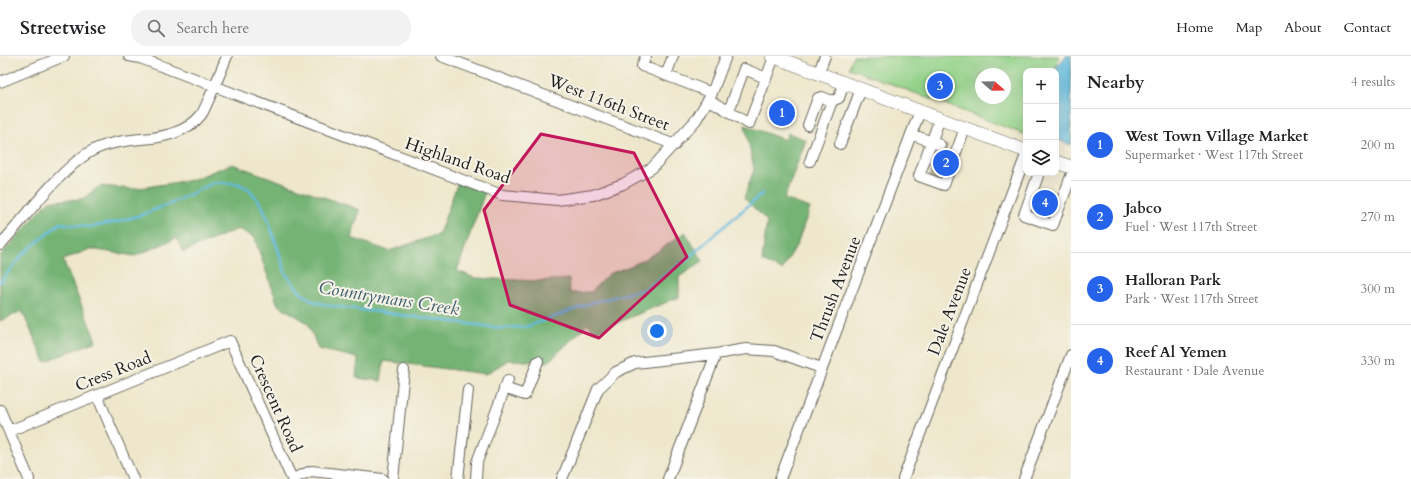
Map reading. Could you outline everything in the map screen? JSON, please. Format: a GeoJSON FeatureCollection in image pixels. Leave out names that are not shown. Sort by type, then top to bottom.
{"type":"FeatureCollection","features":[{"type":"Feature","properties":{"kind":"main road"},"geometry":{"type":"LineString","coordinates":[[773,56],[794,60],[818,74],[1023,150]]}},
{"type":"Feature","properties":{"kind":"main road"},"geometry":{"type":"LineString","coordinates":[[1059,163],[1071,167]]}},
{"type":"Feature","properties":{"kind":"street"},"geometry":{"type":"LineString","coordinates":[[0,82],[64,56]]}},
{"type":"Feature","properties":{"kind":"street","name":"Highland Road"},"geometry":{"type":"LineString","coordinates":[[129,56],[140,58],[502,195],[557,200],[593,195],[623,184],[652,168],[696,120],[710,96],[726,56]]}},
{"type":"Feature","properties":{"kind":"street"},"geometry":{"type":"LineString","coordinates":[[0,245],[58,179],[73,164],[90,152],[108,144],[174,133],[189,126],[201,114],[215,86],[227,56]]}},
{"type":"Feature","properties":{"kind":"street","name":"West 116th Street"},"geometry":{"type":"LineString","coordinates":[[441,56],[675,144]]}},
{"type":"Feature","properties":{"kind":"street"},"geometry":{"type":"LineString","coordinates":[[646,56],[642,66],[710,96],[749,124],[773,56]]}},
{"type":"Feature","properties":{"kind":"street"},"geometry":{"type":"LineString","coordinates":[[666,76],[674,56]]}},
{"type":"Feature","properties":{"kind":"street"},"geometry":{"type":"LineString","coordinates":[[818,74],[825,56]]}},
{"type":"Feature","properties":{"kind":"street"},"geometry":{"type":"LineString","coordinates":[[729,111],[744,69],[766,78]]}},
{"type":"Feature","properties":{"kind":"street"},"geometry":{"type":"LineString","coordinates":[[808,125],[818,98],[822,97],[832,101],[839,98],[844,83]]}},
{"type":"Feature","properties":{"kind":"street"},"geometry":{"type":"LineString","coordinates":[[840,144],[861,89]]}},
{"type":"Feature","properties":{"kind":"street"},"geometry":{"type":"LineString","coordinates":[[810,161],[832,101]]}},
{"type":"Feature","properties":{"kind":"street","name":"Thrush Avenue"},"geometry":{"type":"LineString","coordinates":[[780,479],[920,111]]}},
{"type":"Feature","properties":{"kind":"street"},"geometry":{"type":"LineString","coordinates":[[940,118],[944,146],[939,159],[934,172],[939,159],[944,146],[965,128]]}},
{"type":"Feature","properties":{"kind":"street"},"geometry":{"type":"LineString","coordinates":[[911,134],[944,146]]}},
{"type":"Feature","properties":{"kind":"street","name":"Dale Avenue"},"geometry":{"type":"LineString","coordinates":[[903,479],[1023,163]]}},
{"type":"Feature","properties":{"kind":"street"},"geometry":{"type":"LineString","coordinates":[[1038,176],[1024,215],[1053,225],[1071,176]]}},
{"type":"Feature","properties":{"kind":"street","name":"Cress Road"},"geometry":{"type":"LineString","coordinates":[[8,431],[230,341]]}},
{"type":"Feature","properties":{"kind":"street","name":"Crescent Road"},"geometry":{"type":"LineString","coordinates":[[230,341],[292,479]]}},
{"type":"Feature","properties":{"kind":"street"},"geometry":{"type":"LineString","coordinates":[[562,479],[598,389],[616,372],[635,363],[716,354],[746,349],[774,351],[822,368]]}},
{"type":"Feature","properties":{"kind":"street"},"geometry":{"type":"LineString","coordinates":[[668,479],[716,354]]}},
{"type":"Feature","properties":{"kind":"street"},"geometry":{"type":"LineString","coordinates":[[1024,479],[1071,355]]}},
{"type":"Feature","properties":{"kind":"street"},"geometry":{"type":"LineString","coordinates":[[476,479],[477,462],[506,384],[525,396],[538,361]]}},
{"type":"Feature","properties":{"kind":"street"},"geometry":{"type":"LineString","coordinates":[[392,479],[404,370]]}},
{"type":"Feature","properties":{"kind":"street"},"geometry":{"type":"LineString","coordinates":[[458,479],[468,390]]}},
{"type":"Feature","properties":{"kind":"street"},"geometry":{"type":"LineString","coordinates":[[97,395],[134,479]]}},
{"type":"Feature","properties":{"kind":"street"},"geometry":{"type":"LineString","coordinates":[[1,415],[29,479]]}},
{"type":"Feature","properties":{"kind":"street"},"geometry":{"type":"LineString","coordinates":[[292,479],[311,471],[383,479]]}},
{"type":"Feature","properties":{"kind":"highlighted area"},"geometry":{"type":"Polygon","coordinates":[[[541,134],[634,153],[687,257],[599,338],[510,305],[484,210],[541,134]]]}},
{"type":"Feature","properties":{"kind":"green space"},"geometry":{"type":"Polygon","coordinates":[[[853,56],[1060,56],[1055,68],[1023,68],[1023,134],[849,68],[853,56]]]}},
{"type":"Feature","properties":{"kind":"green space"},"geometry":{"type":"Polygon","coordinates":[[[745,125],[785,140],[788,133],[806,140],[784,199],[810,208],[797,244],[782,270],[762,261],[767,221],[744,198],[754,169],[745,125]]]}},
{"type":"Feature","properties":{"kind":"green space"},"geometry":{"type":"Polygon","coordinates":[[[232,164],[360,210],[351,238],[389,251],[439,234],[458,182],[485,192],[457,271],[475,278],[538,281],[569,279],[570,293],[591,292],[608,274],[633,265],[657,252],[685,232],[703,261],[679,277],[679,297],[595,332],[588,324],[548,362],[508,360],[486,374],[384,361],[381,381],[356,378],[358,358],[318,349],[308,323],[278,305],[254,237],[238,229],[183,252],[177,238],[135,256],[90,249],[63,260],[96,341],[45,362],[22,311],[0,321],[0,256],[49,201],[82,199],[100,186],[133,189],[191,180],[232,164]]]}},
{"type":"Feature","properties":{"kind":"water"},"geometry":{"type":"Polygon","coordinates":[[[1066,56],[1071,56],[1071,145],[1059,140],[1058,65],[1066,56]]]}},
{"type":"Feature","properties":{"kind":"waterway","name":"Countrymans Creek"},"geometry":{"type":"LineString","coordinates":[[0,282],[23,254],[60,223],[90,227],[117,222],[141,215],[172,203],[215,182],[239,184],[249,189],[261,204],[268,219],[286,274],[302,294],[315,302],[332,306],[500,328],[526,327],[594,302],[645,289],[685,261],[763,193]]}},
{"type":"Feature","properties":{"kind":"tunnel"},"geometry":{"type":"LineString","coordinates":[[940,145],[948,148]]}},
{"type":"Feature","properties":{"kind":"tunnel"},"geometry":{"type":"LineString","coordinates":[[935,157],[943,161]]}},
{"type":"Feature","properties":{"kind":"tunnel"},"geometry":{"type":"LineString","coordinates":[[930,171],[939,174]]}},
{"type":"Feature","properties":{"kind":"place","name":"Halloran Park"},"geometry":{"type":"Point","coordinates":[940,86]}},
{"type":"Feature","properties":{"kind":"place","name":"West Town Village Market"},"geometry":{"type":"Point","coordinates":[782,113]}},
{"type":"Feature","properties":{"kind":"place","name":"Jabco"},"geometry":{"type":"Point","coordinates":[946,163]}},
{"type":"Feature","properties":{"kind":"place","name":"Reef Al Yemen"},"geometry":{"type":"Point","coordinates":[1045,203]}}]}
